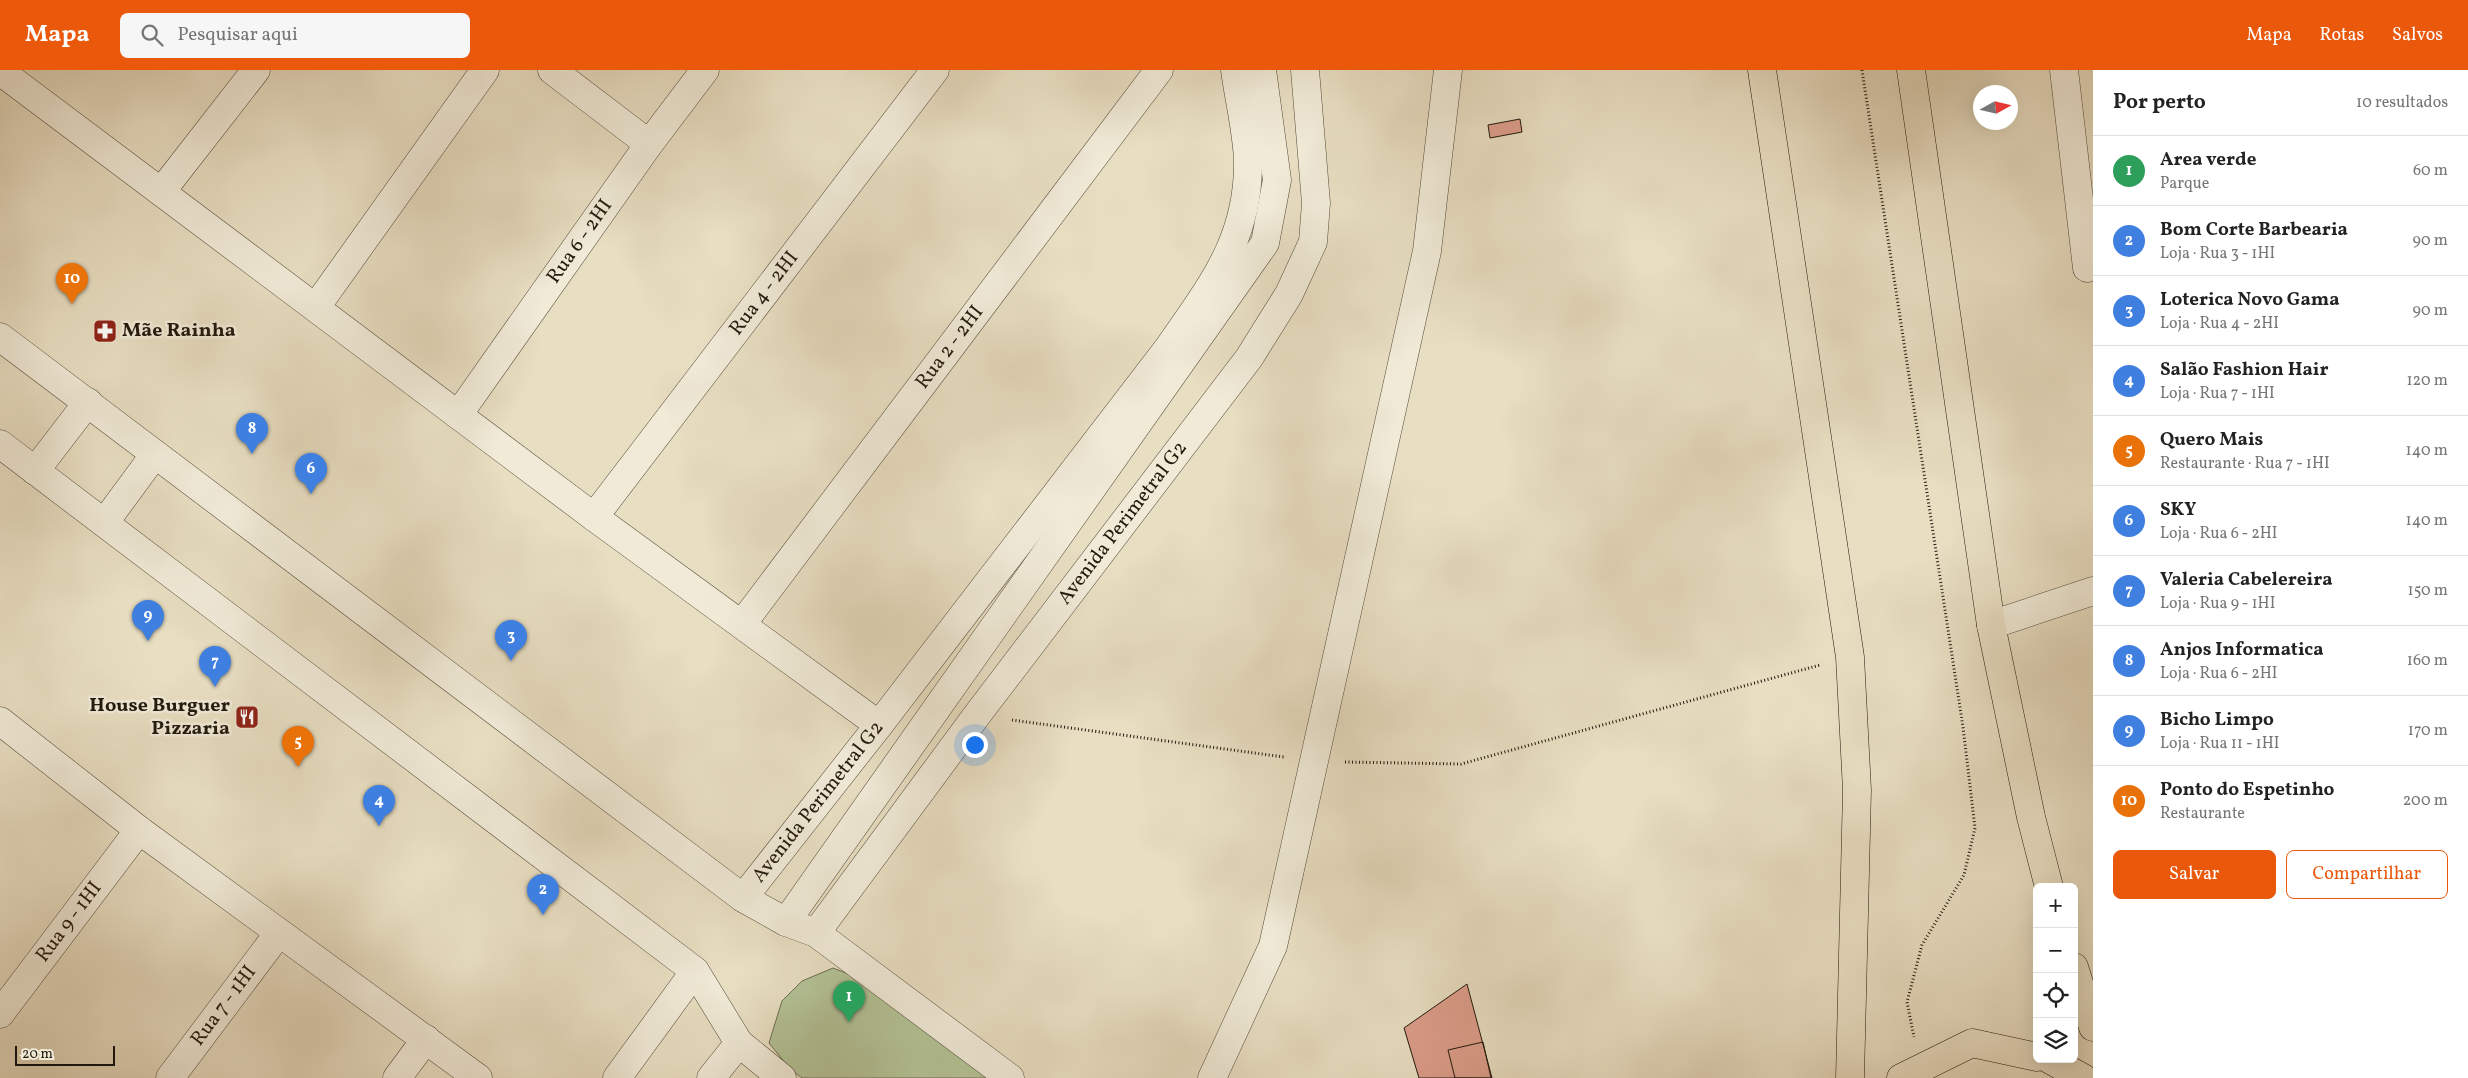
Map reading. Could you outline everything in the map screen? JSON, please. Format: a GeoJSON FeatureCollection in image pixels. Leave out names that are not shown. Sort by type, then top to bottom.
{"type":"FeatureCollection","features":[{"type":"Feature","properties":{"kind":"highway"},"geometry":{"type":"LineString","coordinates":[[1762,70],[1850,657],[1857,790],[1850,1078]]}},
{"type":"Feature","properties":{"kind":"highway"},"geometry":{"type":"LineString","coordinates":[[1911,70],[1991,626],[2036,837],[2048,883]]}},
{"type":"Feature","properties":{"kind":"highway"},"geometry":{"type":"LineString","coordinates":[[2076,973],[2093,1026]]}},
{"type":"Feature","properties":{"kind":"highway"},"geometry":{"type":"LineString","coordinates":[[1911,1073],[1972,1043],[2033,1056]]}},
{"type":"Feature","properties":{"kind":"highway"},"geometry":{"type":"LineString","coordinates":[[2056,1063],[2082,1078]]}},
{"type":"Feature","properties":{"kind":"street"},"geometry":{"type":"LineString","coordinates":[[161,192],[256,70]]}},
{"type":"Feature","properties":{"kind":"street"},"geometry":{"type":"LineString","coordinates":[[316,308],[485,70]]}},
{"type":"Feature","properties":{"kind":"street"},"geometry":{"type":"LineString","coordinates":[[552,70],[649,144]]}},
{"type":"Feature","properties":{"kind":"street","name":"Rua 6 - 2HI"},"geometry":{"type":"LineString","coordinates":[[458,414],[649,144],[705,70]]}},
{"type":"Feature","properties":{"kind":"street","name":"Rua 4 - 2HI"},"geometry":{"type":"LineString","coordinates":[[594,517],[934,70]]}},
{"type":"Feature","properties":{"kind":"street","name":"Rua 2 - 2HI"},"geometry":{"type":"LineString","coordinates":[[742,624],[1159,70]]}},
{"type":"Feature","properties":{"kind":"street","name":"Avenida Perimetral G2"},"geometry":{"type":"LineString","coordinates":[[743,898],[879,725],[1169,347],[1212,285],[1234,245],[1245,203],[1248,160],[1235,70]]}},
{"type":"Feature","properties":{"kind":"street"},"geometry":{"type":"LineString","coordinates":[[786,922],[1265,243],[1277,180],[1262,70]]}},
{"type":"Feature","properties":{"kind":"street","name":"Avenida Perimetral G2"},"geometry":{"type":"LineString","coordinates":[[816,933],[977,715],[1249,358],[1289,294],[1313,242],[1316,203],[1305,70]]}},
{"type":"Feature","properties":{"kind":"street"},"geometry":{"type":"LineString","coordinates":[[1212,1078],[1273,946],[1427,251],[1448,70]]}},
{"type":"Feature","properties":{"kind":"street"},"geometry":{"type":"LineString","coordinates":[[2064,70],[2087,268],[2093,266]]}},
{"type":"Feature","properties":{"kind":"street"},"geometry":{"type":"LineString","coordinates":[[0,71],[594,517],[879,725]]}},
{"type":"Feature","properties":{"kind":"street"},"geometry":{"type":"LineString","coordinates":[[0,337],[743,898],[786,922],[816,933],[1010,1078]]}},
{"type":"Feature","properties":{"kind":"street"},"geometry":{"type":"LineString","coordinates":[[35,471],[88,402]]}},
{"type":"Feature","properties":{"kind":"street"},"geometry":{"type":"LineString","coordinates":[[0,444],[695,971],[739,1043],[782,1078]]}},
{"type":"Feature","properties":{"kind":"street"},"geometry":{"type":"LineString","coordinates":[[105,522],[155,454]]}},
{"type":"Feature","properties":{"kind":"street"},"geometry":{"type":"LineString","coordinates":[[1991,626],[2093,591]]}},
{"type":"Feature","properties":{"kind":"street"},"geometry":{"type":"LineString","coordinates":[[0,722],[139,830],[278,934],[478,1078]]}},
{"type":"Feature","properties":{"kind":"street","name":"Rua 9 - 1HI"},"geometry":{"type":"LineString","coordinates":[[0,1014],[139,830]]}},
{"type":"Feature","properties":{"kind":"street","name":"Rua 7 - 1HI"},"geometry":{"type":"LineString","coordinates":[[170,1078],[278,934]]}},
{"type":"Feature","properties":{"kind":"street"},"geometry":{"type":"LineString","coordinates":[[617,1078],[695,971]]}},
{"type":"Feature","properties":{"kind":"street"},"geometry":{"type":"LineString","coordinates":[[397,1078],[426,1039]]}},
{"type":"Feature","properties":{"kind":"street"},"geometry":{"type":"LineString","coordinates":[[711,1078],[739,1043]]}},
{"type":"Feature","properties":{"kind":"path"},"geometry":{"type":"LineString","coordinates":[[1862,70],[1963,727],[1976,828],[1964,875],[1922,945],[1907,1002],[1911,1073]]}},
{"type":"Feature","properties":{"kind":"path"},"geometry":{"type":"LineString","coordinates":[[977,715],[1314,761],[1461,764],[1850,657]]}},
{"type":"Feature","properties":{"kind":"green space"},"geometry":{"type":"Polygon","coordinates":[[[833,968],[866,981],[997,1078],[802,1078],[790,1069],[769,1043],[782,1001],[802,981],[833,968]]]}},
{"type":"Feature","properties":{"kind":"building"},"geometry":{"type":"Polygon","coordinates":[[[1520,119],[1522,132],[1490,138],[1488,125],[1520,119]]]}},
{"type":"Feature","properties":{"kind":"building"},"geometry":{"type":"Polygon","coordinates":[[[1467,984],[1492,1078],[1419,1078],[1404,1028],[1467,984]]]}},
{"type":"Feature","properties":{"kind":"building"},"geometry":{"type":"Polygon","coordinates":[[[1483,1042],[1491,1078],[1455,1078],[1448,1050],[1483,1042]]]}},
{"type":"Feature","properties":{"kind":"place","name":"Ponto do Espetinho"},"geometry":{"type":"Point","coordinates":[72,304]}},
{"type":"Feature","properties":{"kind":"place","name":"Mãe Rainha"},"geometry":{"type":"Point","coordinates":[105,331]}},
{"type":"Feature","properties":{"kind":"place","name":"Anjos Informatica"},"geometry":{"type":"Point","coordinates":[252,454]}},
{"type":"Feature","properties":{"kind":"place","name":"SKY"},"geometry":{"type":"Point","coordinates":[311,494]}},
{"type":"Feature","properties":{"kind":"place","name":"Bicho Limpo"},"geometry":{"type":"Point","coordinates":[148,641]}},
{"type":"Feature","properties":{"kind":"place","name":"Loterica Novo Gama"},"geometry":{"type":"Point","coordinates":[511,661]}},
{"type":"Feature","properties":{"kind":"place","name":"Valeria Cabelereira"},"geometry":{"type":"Point","coordinates":[215,687]}},
{"type":"Feature","properties":{"kind":"place","name":"House Burguer Pizzaria"},"geometry":{"type":"Point","coordinates":[247,717]}},
{"type":"Feature","properties":{"kind":"place","name":"Quero Mais"},"geometry":{"type":"Point","coordinates":[298,767]}},
{"type":"Feature","properties":{"kind":"place","name":"Salão Fashion Hair"},"geometry":{"type":"Point","coordinates":[379,826]}},
{"type":"Feature","properties":{"kind":"place","name":"Bom Corte Barbearia"},"geometry":{"type":"Point","coordinates":[543,915]}},
{"type":"Feature","properties":{"kind":"place","name":"Area verde"},"geometry":{"type":"Point","coordinates":[849,1022]}}]}
